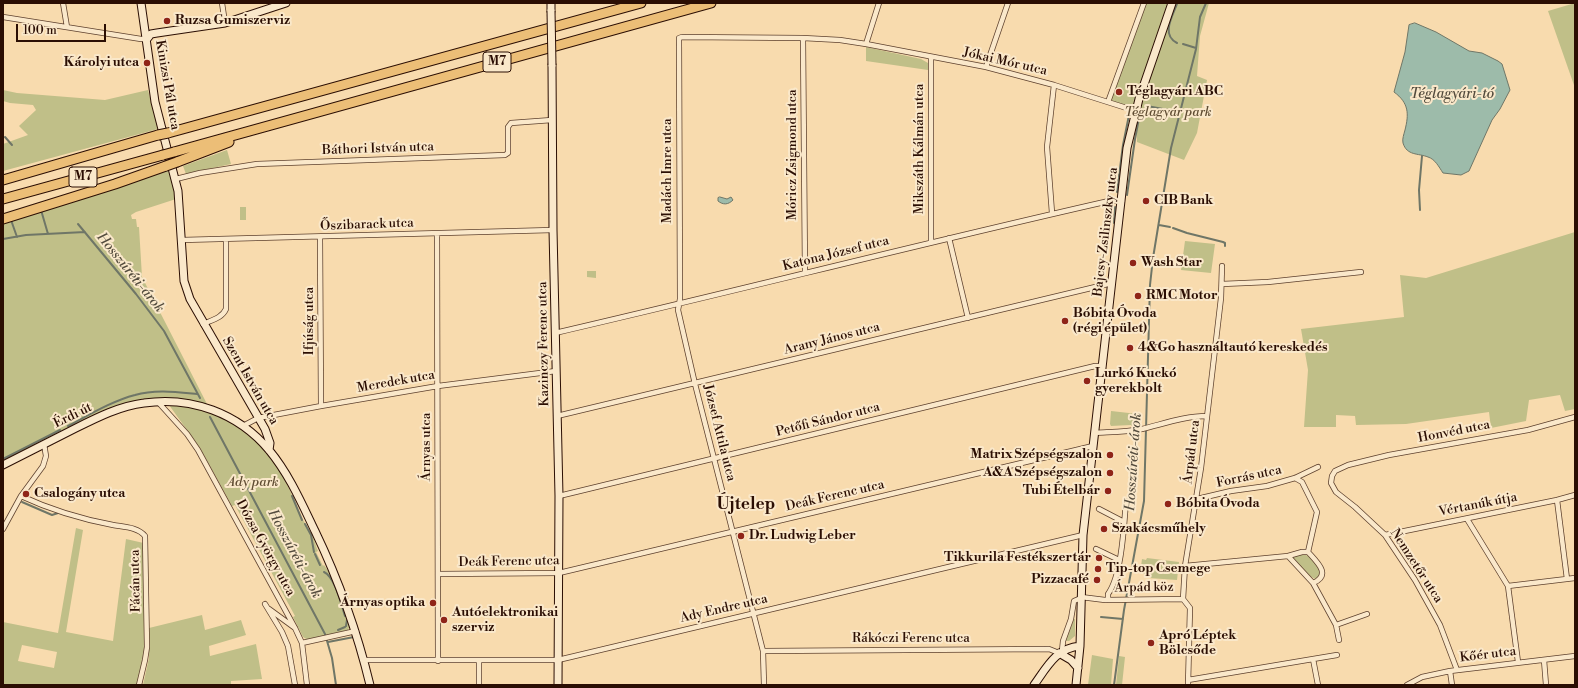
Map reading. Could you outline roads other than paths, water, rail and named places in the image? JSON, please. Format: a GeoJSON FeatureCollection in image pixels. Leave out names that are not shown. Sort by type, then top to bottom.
{"type":"FeatureCollection","features":[{"type":"Feature","properties":{"kind":"highway","name":"M7"},"geometry":{"type":"LineString","coordinates":[[4,179],[158,135],[641,3]]}},
{"type":"Feature","properties":{"kind":"highway","name":"M7"},"geometry":{"type":"LineString","coordinates":[[3,199],[711,3]]}},
{"type":"Feature","properties":{"kind":"highway"},"geometry":{"type":"LineString","coordinates":[[3,219],[172,166],[249,135],[297,122],[333,107]]}},
{"type":"Feature","properties":{"kind":"highway"},"geometry":{"type":"LineString","coordinates":[[3,214],[75,196]]}},
{"type":"Feature","properties":{"kind":"main road","name":"Kinizsi Pál utca"},"geometry":{"type":"LineString","coordinates":[[141,3],[155,102],[172,166]]}},
{"type":"Feature","properties":{"kind":"main road"},"geometry":{"type":"LineString","coordinates":[[147,38],[151,34],[161,32],[225,23],[286,3]]}},
{"type":"Feature","properties":{"kind":"main road","name":"Kazinczy Ferenc utca"},"geometry":{"type":"LineString","coordinates":[[551,3],[553,230],[559,496],[558,685]]}},
{"type":"Feature","properties":{"kind":"main road","name":"Bajcsy-Zsilinszky utca"},"geometry":{"type":"LineString","coordinates":[[1076,685],[1080,646],[1083,535],[1127,148],[1136,110],[1172,3]]}},
{"type":"Feature","properties":{"kind":"main road","name":"Szent István utca"},"geometry":{"type":"LineString","coordinates":[[172,166],[176,179],[180,204],[184,282],[186,291],[265,429],[270,443],[269,450],[289,481],[321,545],[343,593],[356,631],[370,685]]}},
{"type":"Feature","properties":{"kind":"main road","name":"Érdi út"},"geometry":{"type":"LineString","coordinates":[[3,465],[112,412],[129,406],[158,401],[185,403],[212,409],[243,426],[269,450]]}},
{"type":"Feature","properties":{"kind":"main road"},"geometry":{"type":"LineString","coordinates":[[1034,685],[1060,652],[1070,647],[1080,646]]}},
{"type":"Feature","properties":{"kind":"main road"},"geometry":{"type":"LineString","coordinates":[[1060,652],[1071,660],[1078,668]]}},
{"type":"Feature","properties":{"kind":"street"},"geometry":{"type":"LineString","coordinates":[[63,3],[67,27]]}},
{"type":"Feature","properties":{"kind":"street"},"geometry":{"type":"LineString","coordinates":[[222,3],[225,23]]}},
{"type":"Feature","properties":{"kind":"street"},"geometry":{"type":"LineString","coordinates":[[866,44],[879,3]]}},
{"type":"Feature","properties":{"kind":"street"},"geometry":{"type":"LineString","coordinates":[[986,67],[1008,3]]}},
{"type":"Feature","properties":{"kind":"street"},"geometry":{"type":"LineString","coordinates":[[1108,102],[1144,3]]}},
{"type":"Feature","properties":{"kind":"street"},"geometry":{"type":"LineString","coordinates":[[3,17],[141,39],[147,38]]}},
{"type":"Feature","properties":{"kind":"street","name":"Jókai Mór utca"},"geometry":{"type":"LineString","coordinates":[[679,38],[803,38],[840,40],[866,44],[986,67],[1054,85],[1136,110]]}},
{"type":"Feature","properties":{"kind":"street","name":"Madách Imre utca"},"geometry":{"type":"LineString","coordinates":[[679,38],[679,304]]}},
{"type":"Feature","properties":{"kind":"street","name":"Móricz Zsigmond utca"},"geometry":{"type":"LineString","coordinates":[[803,38],[805,273]]}},
{"type":"Feature","properties":{"kind":"street","name":"Mikszáth Kálmán utca"},"geometry":{"type":"LineString","coordinates":[[931,57],[931,241]]}},
{"type":"Feature","properties":{"kind":"street"},"geometry":{"type":"LineString","coordinates":[[1052,213],[1047,147],[1054,85]]}},
{"type":"Feature","properties":{"kind":"street","name":"Báthori István utca"},"geometry":{"type":"LineString","coordinates":[[176,179],[200,173],[257,164],[505,155],[508,153],[509,125],[513,122],[552,120]]}},
{"type":"Feature","properties":{"kind":"street","name":"Katona József utca"},"geometry":{"type":"LineString","coordinates":[[555,333],[679,304],[931,241],[1112,200],[1122,201]]}},
{"type":"Feature","properties":{"kind":"street","name":"Őszibarack utca"},"geometry":{"type":"LineString","coordinates":[[182,240],[553,230]]}},
{"type":"Feature","properties":{"kind":"street","name":"Árnyas utca"},"geometry":{"type":"LineString","coordinates":[[437,234],[438,661]]}},
{"type":"Feature","properties":{"kind":"street","name":"Ifjúság utca"},"geometry":{"type":"LineString","coordinates":[[320,237],[321,406]]}},
{"type":"Feature","properties":{"kind":"street"},"geometry":{"type":"LineString","coordinates":[[949,238],[968,318]]}},
{"type":"Feature","properties":{"kind":"street"},"geometry":{"type":"LineString","coordinates":[[204,324],[224,314],[226,309],[226,240]]}},
{"type":"Feature","properties":{"kind":"street","name":"Árpád utca"},"geometry":{"type":"LineString","coordinates":[[1188,682],[1190,608],[1183,599],[1185,566],[1197,499],[1222,284],[1222,266]]}},
{"type":"Feature","properties":{"kind":"street"},"geometry":{"type":"LineString","coordinates":[[1222,284],[1268,282],[1361,272]]}},
{"type":"Feature","properties":{"kind":"street","name":"Arany János utca"},"geometry":{"type":"LineString","coordinates":[[557,416],[1112,284]]}},
{"type":"Feature","properties":{"kind":"street","name":"József Attila utca"},"geometry":{"type":"LineString","coordinates":[[679,304],[678,310],[695,384],[763,651],[764,685]]}},
{"type":"Feature","properties":{"kind":"street","name":"Petőfi Sándor utca"},"geometry":{"type":"LineString","coordinates":[[559,496],[1095,366],[1102,366]]}},
{"type":"Feature","properties":{"kind":"street","name":"Meredek utca"},"geometry":{"type":"LineString","coordinates":[[243,426],[258,418],[321,406],[438,386],[556,371]]}},
{"type":"Feature","properties":{"kind":"street","name":"Dózsa György utca"},"geometry":{"type":"LineString","coordinates":[[158,401],[187,434],[198,450],[295,628],[302,643],[307,685]]}},
{"type":"Feature","properties":{"kind":"street"},"geometry":{"type":"LineString","coordinates":[[1095,433],[1141,429],[1195,416],[1207,416]]}},
{"type":"Feature","properties":{"kind":"street","name":"Honvéd utca"},"geometry":{"type":"LineString","coordinates":[[1338,469],[1348,465],[1390,455],[1528,430],[1575,418]]}},
{"type":"Feature","properties":{"kind":"street"},"geometry":{"type":"LineString","coordinates":[[3,529],[21,496],[40,471],[46,460],[44,444]]}},
{"type":"Feature","properties":{"kind":"street","name":"Deák Ferenc utca"},"geometry":{"type":"LineString","coordinates":[[438,574],[559,574],[1093,446]]}},
{"type":"Feature","properties":{"kind":"street"},"geometry":{"type":"LineString","coordinates":[[1295,478],[1318,467]]}},
{"type":"Feature","properties":{"kind":"street","name":"Nemzetőr utca"},"geometry":{"type":"LineString","coordinates":[[1338,469],[1331,480],[1333,489],[1385,535],[1415,580],[1430,606],[1449,646],[1457,670]]}},
{"type":"Feature","properties":{"kind":"street","name":"Forrás utca"},"geometry":{"type":"LineString","coordinates":[[1197,499],[1231,491],[1267,486],[1295,478],[1302,482],[1317,512],[1308,552]]}},
{"type":"Feature","properties":{"kind":"street","name":"Vértanúk útja"},"geometry":{"type":"LineString","coordinates":[[1385,535],[1575,495]]}},
{"type":"Feature","properties":{"kind":"street","name":"Fácán utca"},"geometry":{"type":"LineString","coordinates":[[21,496],[82,519],[137,530],[145,536],[147,647],[139,685]]}},
{"type":"Feature","properties":{"kind":"street"},"geometry":{"type":"LineString","coordinates":[[1557,500],[1567,579]]}},
{"type":"Feature","properties":{"kind":"street"},"geometry":{"type":"LineString","coordinates":[[1108,600],[1108,594],[1113,587],[1119,560],[1126,501]]}},
{"type":"Feature","properties":{"kind":"street"},"geometry":{"type":"LineString","coordinates":[[1099,509],[1124,522]]}},
{"type":"Feature","properties":{"kind":"street"},"geometry":{"type":"LineString","coordinates":[[1467,518],[1508,586],[1518,662]]}},
{"type":"Feature","properties":{"kind":"street","name":"Ady Endre utca"},"geometry":{"type":"LineString","coordinates":[[364,660],[558,660],[1083,535]]}},
{"type":"Feature","properties":{"kind":"street"},"geometry":{"type":"LineString","coordinates":[[1096,549],[1119,560]]}},
{"type":"Feature","properties":{"kind":"street"},"geometry":{"type":"LineString","coordinates":[[1185,566],[1288,556],[1308,552],[1323,572],[1321,578],[1313,583]]}},
{"type":"Feature","properties":{"kind":"street"},"geometry":{"type":"LineString","coordinates":[[1288,556],[1313,583],[1336,625],[1339,640]]}},
{"type":"Feature","properties":{"kind":"street"},"geometry":{"type":"LineString","coordinates":[[1508,586],[1575,578]]}},
{"type":"Feature","properties":{"kind":"street"},"geometry":{"type":"LineString","coordinates":[[1060,652],[1074,601],[1081,598]]}},
{"type":"Feature","properties":{"kind":"street","name":"Árpád köz"},"geometry":{"type":"LineString","coordinates":[[1081,598],[1108,600],[1183,599]]}},
{"type":"Feature","properties":{"kind":"street","name":"Dózsa György utca"},"geometry":{"type":"LineString","coordinates":[[265,604],[282,632],[288,646],[295,685]]}},
{"type":"Feature","properties":{"kind":"street","name":"Dózsa György utca"},"geometry":{"type":"LineString","coordinates":[[268,609],[270,608],[295,628]]}},
{"type":"Feature","properties":{"kind":"street"},"geometry":{"type":"LineString","coordinates":[[1336,625],[1367,614]]}},
{"type":"Feature","properties":{"kind":"street"},"geometry":{"type":"LineString","coordinates":[[302,643],[356,631]]}},
{"type":"Feature","properties":{"kind":"street","name":"Rákóczi Ferenc utca"},"geometry":{"type":"LineString","coordinates":[[763,651],[1049,649],[1060,652]]}},
{"type":"Feature","properties":{"kind":"street"},"geometry":{"type":"LineString","coordinates":[[1188,682],[1337,655]]}},
{"type":"Feature","properties":{"kind":"street","name":"Kőér utca"},"geometry":{"type":"LineString","coordinates":[[1407,685],[1422,677],[1450,671],[1575,656]]}},
{"type":"Feature","properties":{"kind":"street"},"geometry":{"type":"LineString","coordinates":[[1313,659],[1318,685]]}},
{"type":"Feature","properties":{"kind":"street"},"geometry":{"type":"LineString","coordinates":[[479,660],[479,685]]}},
{"type":"Feature","properties":{"kind":"street"},"geometry":{"type":"LineString","coordinates":[[1544,660],[1546,685]]}},
{"type":"Feature","properties":{"kind":"street"},"geometry":{"type":"LineString","coordinates":[[1450,671],[1452,685]]}},
{"type":"Feature","properties":{"kind":"water","name":"Téglagyári-tó"},"geometry":{"type":"Polygon","coordinates":[[[1415,23],[1436,32],[1469,51],[1482,53],[1498,61],[1502,64],[1510,90],[1500,109],[1492,120],[1469,171],[1461,175],[1443,173],[1433,160],[1410,152],[1403,143],[1407,109],[1403,100],[1394,92],[1405,52],[1409,25],[1415,23]]]}},
{"type":"Feature","properties":{"kind":"water"},"geometry":{"type":"Polygon","coordinates":[[[720,197],[727,199],[731,197],[733,200],[727,204],[724,204],[718,201],[718,198],[720,197]]]}},
{"type":"Feature","properties":{"kind":"waterway","name":"Hosszúréti-árok"},"geometry":{"type":"LineString","coordinates":[[1114,685],[1124,610],[1144,501],[1150,285],[1153,258],[1171,148],[1196,49],[1200,17],[1206,3]]}},
{"type":"Feature","properties":{"kind":"waterway"},"geometry":{"type":"LineString","coordinates":[[1177,4],[1169,25],[1169,31],[1172,40],[1177,43]]}},
{"type":"Feature","properties":{"kind":"waterway"},"geometry":{"type":"LineString","coordinates":[[1183,44],[1196,48]]}},
{"type":"Feature","properties":{"kind":"waterway"},"geometry":{"type":"LineString","coordinates":[[1147,106],[1179,112]]}},
{"type":"Feature","properties":{"kind":"waterway"},"geometry":{"type":"LineString","coordinates":[[1117,192],[1123,145],[1129,115]]}},
{"type":"Feature","properties":{"kind":"waterway"},"geometry":{"type":"LineString","coordinates":[[1127,195],[1139,118]]}},
{"type":"Feature","properties":{"kind":"waterway"},"geometry":{"type":"LineString","coordinates":[[5,137],[12,145]]}},
{"type":"Feature","properties":{"kind":"waterway"},"geometry":{"type":"LineString","coordinates":[[1420,210],[1419,190],[1422,156]]}},
{"type":"Feature","properties":{"kind":"waterway"},"geometry":{"type":"LineString","coordinates":[[1114,223],[1115,207]]}},
{"type":"Feature","properties":{"kind":"waterway"},"geometry":{"type":"LineString","coordinates":[[41,210],[48,234]]}},
{"type":"Feature","properties":{"kind":"waterway"},"geometry":{"type":"LineString","coordinates":[[11,220],[17,237]]}},
{"type":"Feature","properties":{"kind":"waterway","name":"Hosszúréti-árok"},"geometry":{"type":"LineString","coordinates":[[78,224],[136,294],[164,331],[200,398]]}},
{"type":"Feature","properties":{"kind":"waterway"},"geometry":{"type":"LineString","coordinates":[[1159,225],[1170,227]]}},
{"type":"Feature","properties":{"kind":"waterway"},"geometry":{"type":"LineString","coordinates":[[1173,228],[1223,242],[1225,243],[1225,246]]}},
{"type":"Feature","properties":{"kind":"waterway"},"geometry":{"type":"LineString","coordinates":[[3,239],[26,235],[85,232]]}},
{"type":"Feature","properties":{"kind":"waterway"},"geometry":{"type":"LineString","coordinates":[[68,426],[109,405],[143,393],[174,392],[197,394]]}},
{"type":"Feature","properties":{"kind":"waterway","name":"Hosszúréti-árok"},"geometry":{"type":"LineString","coordinates":[[210,417],[325,634],[332,658],[336,685]]}},
{"type":"Feature","properties":{"kind":"waterway"},"geometry":{"type":"LineString","coordinates":[[3,459],[60,430]]}},
{"type":"Feature","properties":{"kind":"waterway"},"geometry":{"type":"LineString","coordinates":[[292,496],[302,520]]}},
{"type":"Feature","properties":{"kind":"waterway"},"geometry":{"type":"LineString","coordinates":[[22,502],[52,515],[58,513]]}},
{"type":"Feature","properties":{"kind":"waterway"},"geometry":{"type":"LineString","coordinates":[[305,524],[311,535],[314,552]]}},
{"type":"Feature","properties":{"kind":"waterway"},"geometry":{"type":"LineString","coordinates":[[315,554],[320,565]]}},
{"type":"Feature","properties":{"kind":"waterway"},"geometry":{"type":"LineString","coordinates":[[324,572],[328,575],[334,585],[345,616]]}},
{"type":"Feature","properties":{"kind":"waterway"},"geometry":{"type":"LineString","coordinates":[[1101,617],[1123,619]]}},
{"type":"Feature","properties":{"kind":"waterway"},"geometry":{"type":"LineString","coordinates":[[346,626],[347,620]]}},
{"type":"Feature","properties":{"kind":"waterway"},"geometry":{"type":"LineString","coordinates":[[338,630],[345,627]]}},
{"type":"Feature","properties":{"kind":"waterway"},"geometry":{"type":"LineString","coordinates":[[328,642],[354,637]]}},
{"type":"Feature","properties":{"kind":"place","name":"Ruzsa Gumiszerviz"},"geometry":{"type":"Point","coordinates":[167,21]}},
{"type":"Feature","properties":{"kind":"place","name":"Károlyi utca"},"geometry":{"type":"Point","coordinates":[147,63]}},
{"type":"Feature","properties":{"kind":"place","name":"Téglagyári ABC"},"geometry":{"type":"Point","coordinates":[1119,92]}},
{"type":"Feature","properties":{"kind":"place","name":"CIB Bank"},"geometry":{"type":"Point","coordinates":[1146,201]}},
{"type":"Feature","properties":{"kind":"place","name":"Wash Star"},"geometry":{"type":"Point","coordinates":[1133,263]}},
{"type":"Feature","properties":{"kind":"place","name":"RMC Motor"},"geometry":{"type":"Point","coordinates":[1138,296]}},
{"type":"Feature","properties":{"kind":"place","name":"Bóbita Óvoda (régi épület)"},"geometry":{"type":"Point","coordinates":[1065,321]}},
{"type":"Feature","properties":{"kind":"place","name":"4&Go használtautó kereskedés"},"geometry":{"type":"Point","coordinates":[1130,348]}},
{"type":"Feature","properties":{"kind":"place","name":"Lurkó Kuckó gyerekbolt"},"geometry":{"type":"Point","coordinates":[1087,381]}},
{"type":"Feature","properties":{"kind":"place","name":"Matrix Szépségszalon"},"geometry":{"type":"Point","coordinates":[1110,455]}},
{"type":"Feature","properties":{"kind":"place","name":"A&A Szépségszalon"},"geometry":{"type":"Point","coordinates":[1110,473]}},
{"type":"Feature","properties":{"kind":"place","name":"Tubi Ételbár"},"geometry":{"type":"Point","coordinates":[1108,491]}},
{"type":"Feature","properties":{"kind":"place","name":"Csalogány utca"},"geometry":{"type":"Point","coordinates":[26,494]}},
{"type":"Feature","properties":{"kind":"place","name":"Bóbita Óvoda"},"geometry":{"type":"Point","coordinates":[1168,504]}},
{"type":"Feature","properties":{"kind":"place","name":"Szakácsműhely"},"geometry":{"type":"Point","coordinates":[1104,529]}},
{"type":"Feature","properties":{"kind":"place","name":"Dr. Ludwig Leber"},"geometry":{"type":"Point","coordinates":[741,536]}},
{"type":"Feature","properties":{"kind":"place","name":"Tikkurila Festékszertár"},"geometry":{"type":"Point","coordinates":[1099,558]}},
{"type":"Feature","properties":{"kind":"place","name":"Tip-top Csemege"},"geometry":{"type":"Point","coordinates":[1098,569]}},
{"type":"Feature","properties":{"kind":"place","name":"Pizzacafé"},"geometry":{"type":"Point","coordinates":[1097,580]}},
{"type":"Feature","properties":{"kind":"place","name":"Árnyas optika"},"geometry":{"type":"Point","coordinates":[433,603]}},
{"type":"Feature","properties":{"kind":"place","name":"Autóelektronikai szerviz"},"geometry":{"type":"Point","coordinates":[444,620]}},
{"type":"Feature","properties":{"kind":"place","name":"Apró Léptek Bölcsőde"},"geometry":{"type":"Point","coordinates":[1151,643]}},
{"type":"Feature","properties":{"kind":"district","name":"Újtelep"},"geometry":{"type":"Point","coordinates":[746,505]}},
{"type":"Feature","properties":{"kind":"park label","name":"Téglagyár park"},"geometry":{"type":"Point","coordinates":[1168,113]}},
{"type":"Feature","properties":{"kind":"park label","name":"Ady park"},"geometry":{"type":"Point","coordinates":[253,483]}}]}
